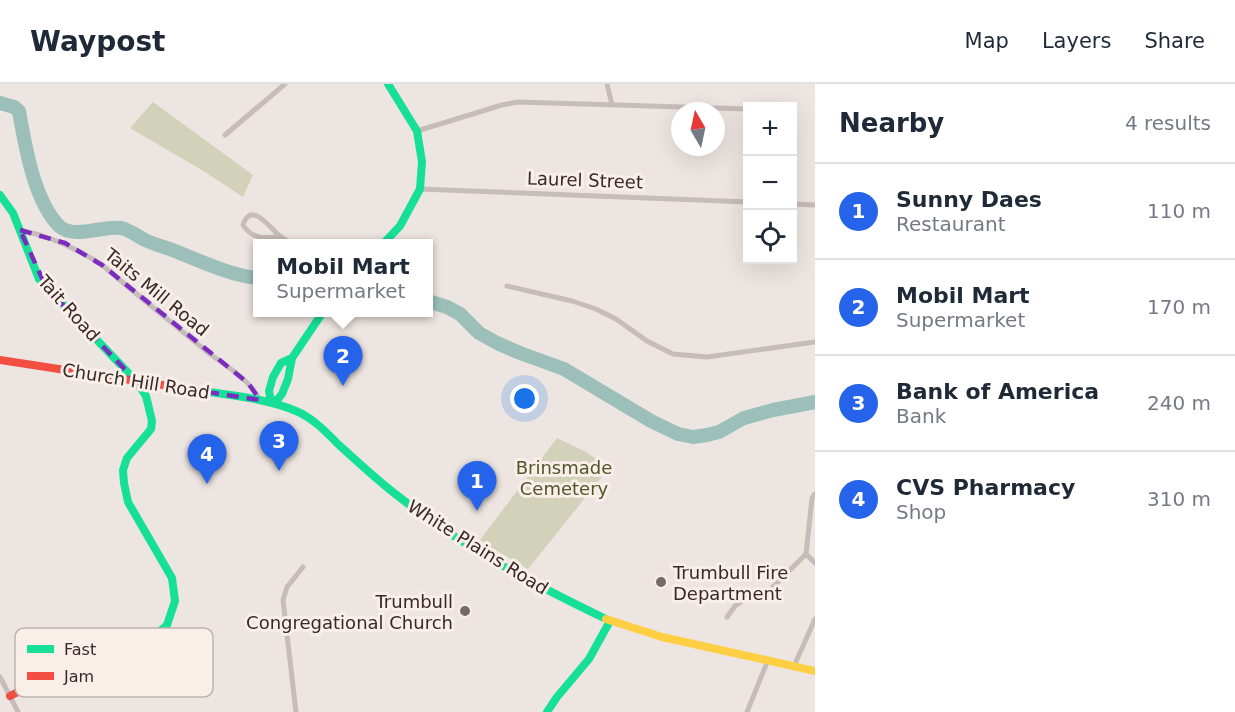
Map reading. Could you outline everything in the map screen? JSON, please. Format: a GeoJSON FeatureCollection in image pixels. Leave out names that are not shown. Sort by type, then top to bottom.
{"type":"FeatureCollection","features":[{"type":"Feature","properties":{"kind":"main road"},"geometry":{"type":"LineString","coordinates":[[387,239],[400,226],[420,189],[422,162],[417,131],[388,84]]}},
{"type":"Feature","properties":{"kind":"main road","name":"Tait Road"},"geometry":{"type":"LineString","coordinates":[[0,195],[13,213],[39,279],[136,381],[146,396],[152,421],[151,429],[127,458],[123,470],[128,502],[172,578],[175,601],[167,625],[164,628]]}},
{"type":"Feature","properties":{"kind":"main road"},"geometry":{"type":"LineString","coordinates":[[292,358],[281,363],[270,382],[268,391],[271,402],[284,392],[292,358],[320,317]]}},
{"type":"Feature","properties":{"kind":"main road","name":"Church Hill Road"},"geometry":{"type":"LineString","coordinates":[[0,360],[271,402]]}},
{"type":"Feature","properties":{"kind":"main road","name":"White Plains Road"},"geometry":{"type":"LineString","coordinates":[[271,402],[310,418],[398,495],[446,530],[529,581],[610,621],[672,640],[815,671]]}},
{"type":"Feature","properties":{"kind":"main road"},"geometry":{"type":"LineString","coordinates":[[547,712],[589,659],[610,621]]}},
{"type":"Feature","properties":{"kind":"main road","name":"Tait Road"},"geometry":{"type":"LineString","coordinates":[[10,696],[15,693]]}},
{"type":"Feature","properties":{"kind":"street"},"geometry":{"type":"LineString","coordinates":[[225,135],[285,84]]}},
{"type":"Feature","properties":{"kind":"street"},"geometry":{"type":"LineString","coordinates":[[607,84],[612,105]]}},
{"type":"Feature","properties":{"kind":"street"},"geometry":{"type":"LineString","coordinates":[[417,131],[518,102],[743,109]]}},
{"type":"Feature","properties":{"kind":"street","name":"Laurel Street"},"geometry":{"type":"LineString","coordinates":[[420,189],[743,202]]}},
{"type":"Feature","properties":{"kind":"street"},"geometry":{"type":"LineString","coordinates":[[797,204],[815,205]]}},
{"type":"Feature","properties":{"kind":"street"},"geometry":{"type":"LineString","coordinates":[[280,236],[269,238],[253,236],[243,225],[245,219],[254,214],[285,239]]}},
{"type":"Feature","properties":{"kind":"street","name":"Taits Mill Road"},"geometry":{"type":"LineString","coordinates":[[20,230],[65,243],[102,265],[248,382],[260,400]]}},
{"type":"Feature","properties":{"kind":"street"},"geometry":{"type":"LineString","coordinates":[[507,286],[596,309],[616,319],[647,341],[673,354],[707,357],[815,342]]}},
{"type":"Feature","properties":{"kind":"street"},"geometry":{"type":"LineString","coordinates":[[727,617],[735,606],[748,597],[771,589],[806,554],[812,498],[815,494]]}},
{"type":"Feature","properties":{"kind":"street"},"geometry":{"type":"LineString","coordinates":[[806,554],[815,563]]}},
{"type":"Feature","properties":{"kind":"street"},"geometry":{"type":"LineString","coordinates":[[296,712],[283,600],[287,587],[303,567]]}},
{"type":"Feature","properties":{"kind":"street"},"geometry":{"type":"LineString","coordinates":[[794,666],[815,619]]}},
{"type":"Feature","properties":{"kind":"street"},"geometry":{"type":"LineString","coordinates":[[747,712],[768,660]]}},
{"type":"Feature","properties":{"kind":"street"},"geometry":{"type":"LineString","coordinates":[[0,677],[18,712]]}},
{"type":"Feature","properties":{"kind":"highlighted area"},"geometry":{"type":"Polygon","coordinates":[[[20,230],[65,243],[102,265],[248,383],[260,400],[136,381],[46,287],[20,230]]]}},
{"type":"Feature","properties":{"kind":"green space"},"geometry":{"type":"Polygon","coordinates":[[[153,102],[253,175],[243,197],[130,128],[153,102]]]}},
{"type":"Feature","properties":{"kind":"green space","name":"Brinsmade Cemetery"},"geometry":{"type":"Polygon","coordinates":[[[557,438],[586,452],[609,468],[528,569],[480,540],[557,438]]]}},
{"type":"Feature","properties":{"kind":"waterway"},"geometry":{"type":"LineString","coordinates":[[0,103],[19,111],[37,188],[50,215],[59,226],[72,232],[121,228],[149,242],[218,268],[253,277]]}},
{"type":"Feature","properties":{"kind":"waterway"},"geometry":{"type":"LineString","coordinates":[[433,303],[460,314],[479,333],[497,343],[564,369],[651,421],[678,434],[693,437],[707,435],[719,432],[744,418],[815,402]]}},
{"type":"Feature","properties":{"kind":"traffic: fast"},"geometry":{"type":"LineString","coordinates":[[388,84],[417,131],[422,162],[420,189],[400,226],[388,239]]}},
{"type":"Feature","properties":{"kind":"traffic: fast"},"geometry":{"type":"LineString","coordinates":[[0,195],[13,213],[39,279],[136,381],[146,396],[152,421],[151,429],[127,458],[123,470],[128,502],[172,578],[175,601],[167,625],[164,628]]}},
{"type":"Feature","properties":{"kind":"traffic: fast"},"geometry":{"type":"LineString","coordinates":[[271,402],[282,394],[292,358],[320,317]]}},
{"type":"Feature","properties":{"kind":"traffic: fast"},"geometry":{"type":"LineString","coordinates":[[271,402],[269,391],[273,377],[281,363],[292,358]]}},
{"type":"Feature","properties":{"kind":"traffic: fast"},"geometry":{"type":"LineString","coordinates":[[189,389],[257,399],[283,406],[308,417],[390,490],[472,548],[606,619]]}},
{"type":"Feature","properties":{"kind":"traffic: fast"},"geometry":{"type":"LineString","coordinates":[[547,712],[589,659],[610,621]]}},
{"type":"Feature","properties":{"kind":"traffic: slow"},"geometry":{"type":"LineString","coordinates":[[606,619],[662,637],[815,671]]}},
{"type":"Feature","properties":{"kind":"traffic: jam"},"geometry":{"type":"LineString","coordinates":[[0,360],[189,389]]}},
{"type":"Feature","properties":{"kind":"traffic: jam"},"geometry":{"type":"LineString","coordinates":[[10,696],[15,693]]}},
{"type":"Feature","properties":{"kind":"place","name":"Mobil Mart"},"geometry":{"type":"Point","coordinates":[343,386]}},
{"type":"Feature","properties":{"kind":"place","name":"Bank of America"},"geometry":{"type":"Point","coordinates":[279,471]}},
{"type":"Feature","properties":{"kind":"place","name":"CVS Pharmacy"},"geometry":{"type":"Point","coordinates":[207,484]}},
{"type":"Feature","properties":{"kind":"place","name":"Sunny Daes"},"geometry":{"type":"Point","coordinates":[477,511]}},
{"type":"Feature","properties":{"kind":"place","name":"Trumbull Fire Department"},"geometry":{"type":"Point","coordinates":[661,582]}},
{"type":"Feature","properties":{"kind":"place","name":"Trumbull Congregational Church"},"geometry":{"type":"Point","coordinates":[465,611]}}]}
